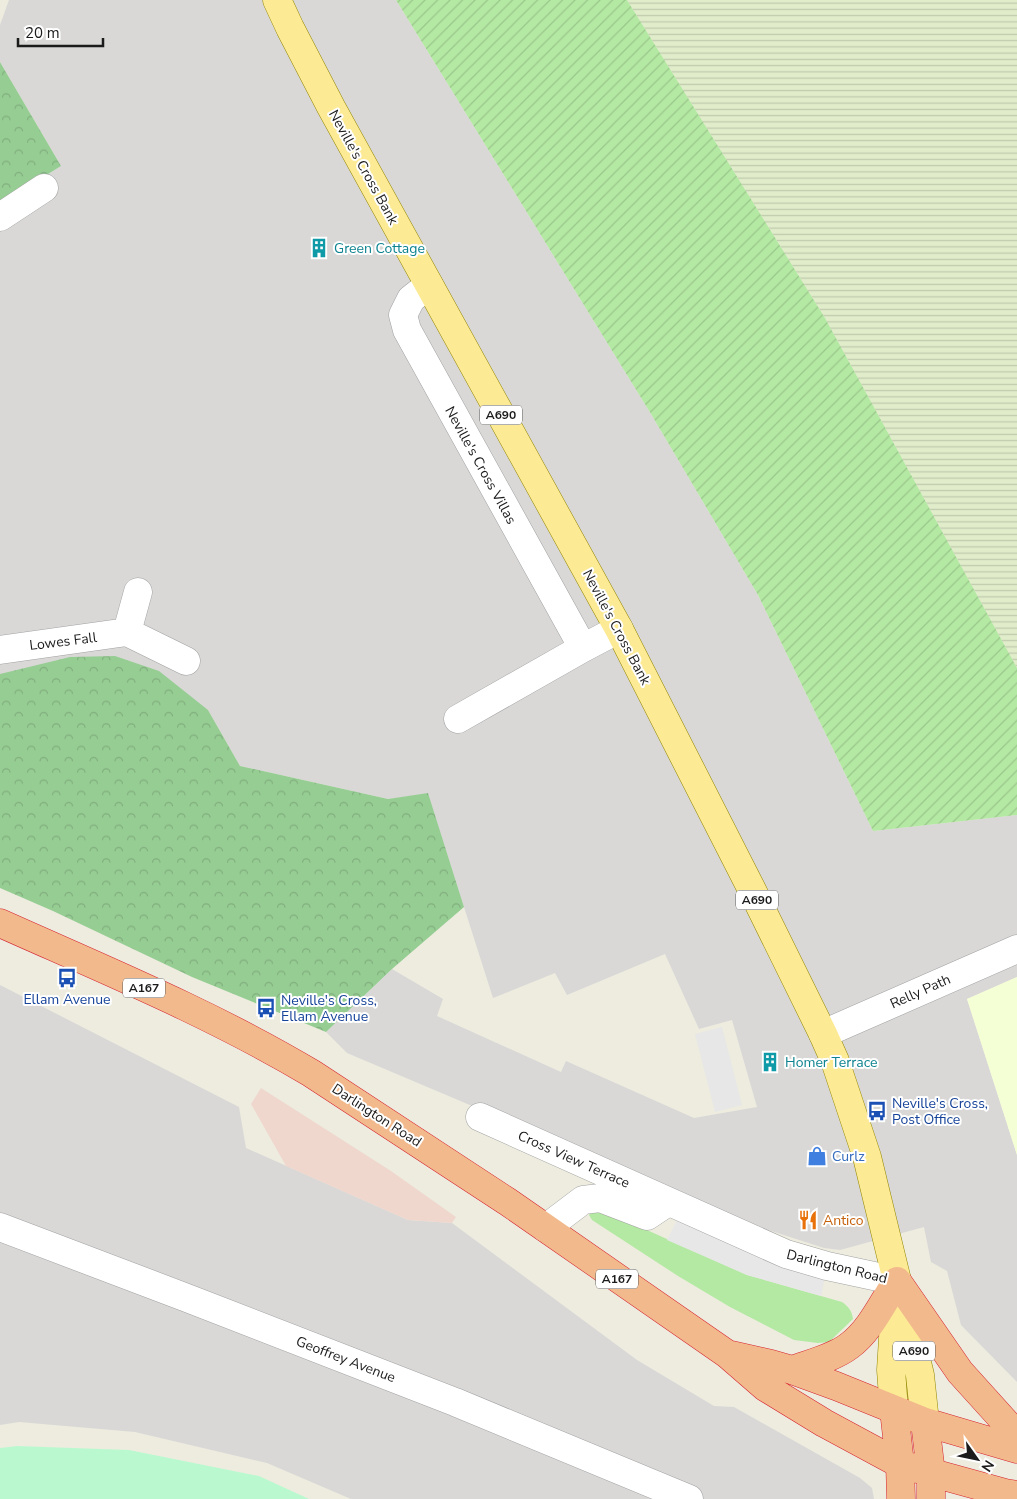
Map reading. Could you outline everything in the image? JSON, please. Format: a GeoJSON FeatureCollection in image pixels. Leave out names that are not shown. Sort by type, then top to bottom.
{"type":"FeatureCollection","features":[{"type":"Feature","properties":{"kind":"highway","name":"Darlington Road"},"geometry":{"type":"LineString","coordinates":[[0,923],[188,1008],[285,1057],[546,1228],[727,1354],[765,1387],[824,1423],[900,1464]]}},
{"type":"Feature","properties":{"kind":"highway"},"geometry":{"type":"LineString","coordinates":[[792,1370],[850,1346],[865,1331],[897,1281],[960,1372],[1017,1435]]}},
{"type":"Feature","properties":{"kind":"highway","name":"Darlington Road"},"geometry":{"type":"LineString","coordinates":[[727,1354],[792,1370],[894,1410]]}},
{"type":"Feature","properties":{"kind":"highway","name":"A167"},"geometry":{"type":"LineString","coordinates":[[894,1410],[925,1422],[1017,1449]]}},
{"type":"Feature","properties":{"kind":"highway","name":"A690"},"geometry":{"type":"LineString","coordinates":[[894,1410],[900,1464],[901,1499]]}},
{"type":"Feature","properties":{"kind":"highway","name":"A690"},"geometry":{"type":"LineString","coordinates":[[925,1422],[931,1486]]}},
{"type":"Feature","properties":{"kind":"highway","name":"A167"},"geometry":{"type":"LineString","coordinates":[[900,1464],[931,1486],[1017,1495]]}},
{"type":"Feature","properties":{"kind":"main road","name":"Neville's Cross Bank"},"geometry":{"type":"LineString","coordinates":[[277,0],[331,107],[619,629],[823,1034],[835,1061],[867,1157],[920,1376],[925,1422]]}},
{"type":"Feature","properties":{"kind":"main road","name":"Neville's Cross Bank"},"geometry":{"type":"LineString","coordinates":[[894,1410],[891,1370],[897,1281]]}},
{"type":"Feature","properties":{"kind":"street"},"geometry":{"type":"LineString","coordinates":[[0,217],[44,188]]}},
{"type":"Feature","properties":{"kind":"street","name":"Neville's Cross Villas"},"geometry":{"type":"LineString","coordinates":[[429,285],[412,299],[403,315],[407,330],[583,648]]}},
{"type":"Feature","properties":{"kind":"street"},"geometry":{"type":"LineString","coordinates":[[138,592],[127,632],[186,661]]}},
{"type":"Feature","properties":{"kind":"street"},"geometry":{"type":"LineString","coordinates":[[458,720],[619,629]]}},
{"type":"Feature","properties":{"kind":"street","name":"Lowes Fall"},"geometry":{"type":"LineString","coordinates":[[0,650],[127,632]]}},
{"type":"Feature","properties":{"kind":"street","name":"Relly Path"},"geometry":{"type":"LineString","coordinates":[[823,1034],[1017,949]]}},
{"type":"Feature","properties":{"kind":"street","name":"Cross View Terrace"},"geometry":{"type":"LineString","coordinates":[[480,1117],[668,1202]]}},
{"type":"Feature","properties":{"kind":"street"},"geometry":{"type":"LineString","coordinates":[[546,1228],[583,1200],[600,1198],[647,1216],[668,1202]]}},
{"type":"Feature","properties":{"kind":"street","name":"Darlington Road"},"geometry":{"type":"LineString","coordinates":[[668,1202],[786,1254],[827,1266],[897,1281]]}},
{"type":"Feature","properties":{"kind":"street","name":"Geoffrey Avenue"},"geometry":{"type":"LineString","coordinates":[[0,1227],[455,1402],[689,1499]]}},
{"type":"Feature","properties":{"kind":"shaded area"},"geometry":{"type":"Polygon","coordinates":[[[9,0],[396,0],[651,414],[758,595],[873,831],[1017,815],[1017,977],[967,999],[1017,1155],[1017,1382],[961,1325],[947,1271],[931,1262],[924,1227],[840,1250],[824,1248],[753,1225],[347,1053],[326,1032],[392,969],[443,999],[437,1016],[561,1072],[566,1061],[694,1118],[757,1107],[732,1020],[699,1029],[665,954],[567,995],[555,973],[493,998],[428,794],[388,799],[240,766],[208,710],[0,674],[0,204],[61,166],[0,62],[0,25],[9,0]]]}},
{"type":"Feature","properties":{"kind":"shaded area"},"geometry":{"type":"Polygon","coordinates":[[[627,0],[1017,0],[1017,668],[825,318],[627,0]]]}},
{"type":"Feature","properties":{"kind":"shaded area"},"geometry":{"type":"Polygon","coordinates":[[[1017,977],[1017,1155],[967,999],[1017,977]]]}},
{"type":"Feature","properties":{"kind":"shaded area"},"geometry":{"type":"Polygon","coordinates":[[[0,985],[239,1107],[246,1148],[408,1220],[452,1223],[637,1360],[714,1406],[734,1407],[860,1478],[872,1488],[874,1499],[351,1499],[267,1463],[135,1432],[19,1422],[0,1425],[0,985]]]}},
{"type":"Feature","properties":{"kind":"shaded area"},"geometry":{"type":"Polygon","coordinates":[[[722,1027],[742,1105],[715,1112],[695,1034],[722,1027]]]}},
{"type":"Feature","properties":{"kind":"shaded area"},"geometry":{"type":"Polygon","coordinates":[[[261,1088],[391,1171],[456,1217],[452,1223],[408,1220],[286,1166],[251,1104],[261,1088]]]}},
{"type":"Feature","properties":{"kind":"shaded area"},"geometry":{"type":"Polygon","coordinates":[[[683,1208],[827,1266],[821,1296],[747,1275],[667,1240],[683,1208]]]}},
{"type":"Feature","properties":{"kind":"shaded area"},"geometry":{"type":"Polygon","coordinates":[[[17,1446],[129,1450],[259,1476],[309,1499],[0,1499],[0,1448],[17,1446]]]}},
{"type":"Feature","properties":{"kind":"green space"},"geometry":{"type":"Polygon","coordinates":[[[396,0],[627,0],[825,318],[1017,668],[1017,815],[873,831],[758,595],[651,414],[396,0]]]}},
{"type":"Feature","properties":{"kind":"green space"},"geometry":{"type":"Polygon","coordinates":[[[0,62],[61,166],[0,204],[0,62]]]}},
{"type":"Feature","properties":{"kind":"green space"},"geometry":{"type":"Polygon","coordinates":[[[115,656],[159,671],[208,710],[240,766],[388,799],[428,793],[464,907],[392,969],[326,1032],[192,977],[0,888],[0,674],[70,657],[115,656]]]}},
{"type":"Feature","properties":{"kind":"green space"},"geometry":{"type":"Polygon","coordinates":[[[598,1208],[747,1275],[842,1302],[850,1309],[853,1319],[829,1342],[818,1343],[794,1340],[730,1307],[678,1276],[592,1220],[589,1215],[592,1209],[598,1208]]]}},
{"type":"Feature","properties":{"kind":"place","name":"Green Cottage"},"geometry":{"type":"Point","coordinates":[319,248]}},
{"type":"Feature","properties":{"kind":"place","name":"Ellam Avenue"},"geometry":{"type":"Point","coordinates":[67,978]}},
{"type":"Feature","properties":{"kind":"place","name":"Neville's Cross, Ellam Avenue"},"geometry":{"type":"Point","coordinates":[266,1008]}},
{"type":"Feature","properties":{"kind":"place","name":"Homer Terrace"},"geometry":{"type":"Point","coordinates":[770,1062]}},
{"type":"Feature","properties":{"kind":"place","name":"Neville's Cross, Post Office"},"geometry":{"type":"Point","coordinates":[877,1111]}},
{"type":"Feature","properties":{"kind":"place","name":"Curlz"},"geometry":{"type":"Point","coordinates":[817,1156]}},
{"type":"Feature","properties":{"kind":"place","name":"Antico"},"geometry":{"type":"Point","coordinates":[808,1220]}}]}
